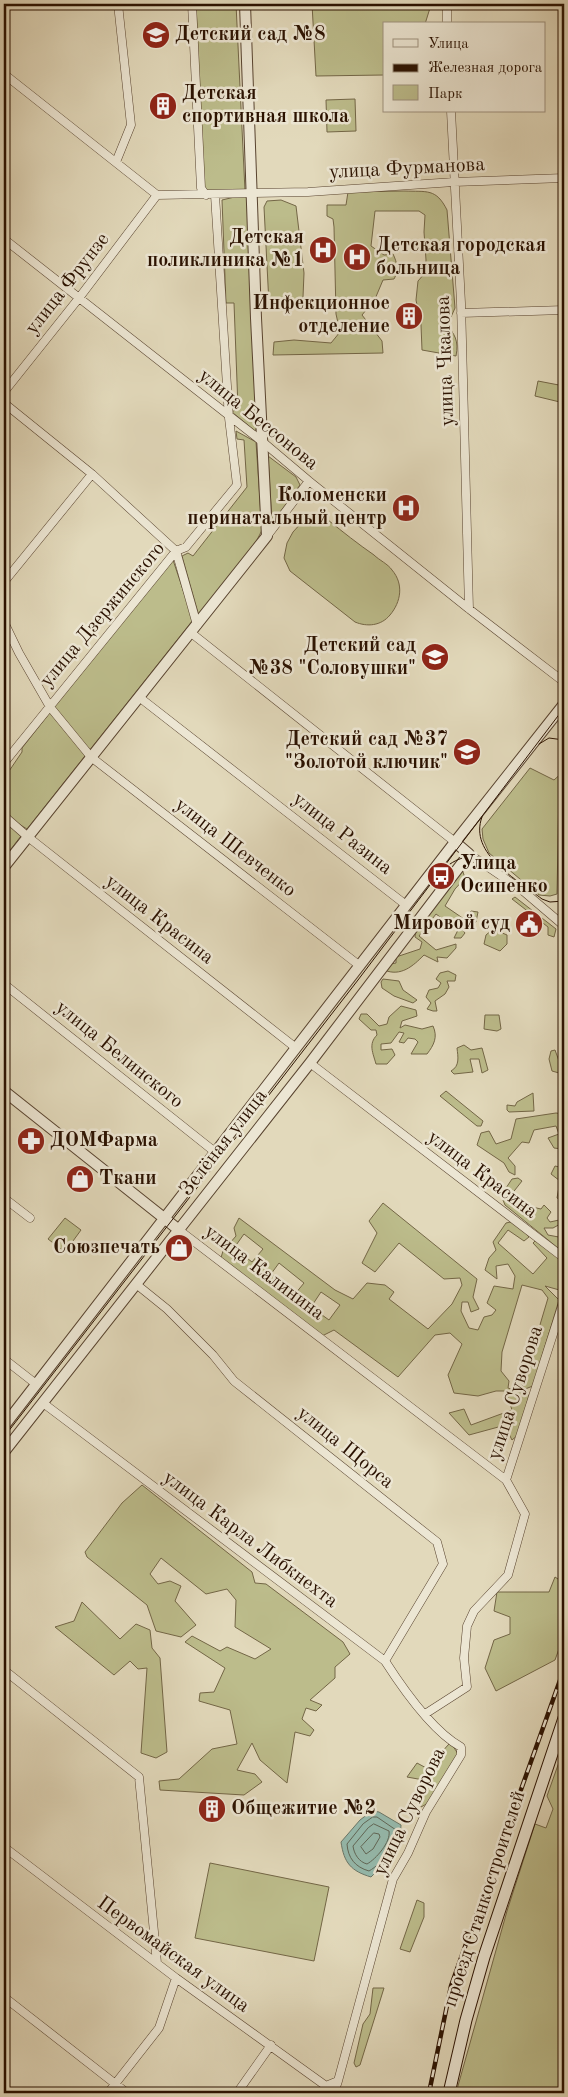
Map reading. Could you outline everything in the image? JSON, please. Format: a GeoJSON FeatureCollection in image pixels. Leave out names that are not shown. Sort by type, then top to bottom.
{"type":"FeatureCollection","features":[{"type":"Feature","properties":{"kind":"main road","name":"проезд Станкостроителей"},"geometry":{"type":"LineString","coordinates":[[449,2093],[466,2020],[484,1957],[564,1718]]}},
{"type":"Feature","properties":{"kind":"street"},"geometry":{"type":"LineString","coordinates":[[116,162],[132,125],[118,4]]}},
{"type":"Feature","properties":{"kind":"street"},"geometry":{"type":"LineString","coordinates":[[192,4],[201,188],[206,195]]}},
{"type":"Feature","properties":{"kind":"street"},"geometry":{"type":"LineString","coordinates":[[245,4],[251,194],[267,536]]}},
{"type":"Feature","properties":{"kind":"street"},"geometry":{"type":"LineString","coordinates":[[447,4],[448,22]]}},
{"type":"Feature","properties":{"kind":"street"},"geometry":{"type":"LineString","coordinates":[[4,74],[158,195]]}},
{"type":"Feature","properties":{"kind":"street","name":"улица Чкалова"},"geometry":{"type":"LineString","coordinates":[[451,112],[461,313],[469,609]]}},
{"type":"Feature","properties":{"kind":"street","name":"улица Фурманова"},"geometry":{"type":"LineString","coordinates":[[158,195],[251,194],[454,182],[564,178]]}},
{"type":"Feature","properties":{"kind":"street","name":"улица Фрунзе"},"geometry":{"type":"LineString","coordinates":[[4,392],[158,195]]}},
{"type":"Feature","properties":{"kind":"street","name":"улица Дзержинского"},"geometry":{"type":"LineString","coordinates":[[4,763],[176,551],[186,547],[236,485],[229,418],[215,195]]}},
{"type":"Feature","properties":{"kind":"street","name":"улица Бессонова"},"geometry":{"type":"LineString","coordinates":[[4,239],[229,418],[264,443],[469,609],[564,682]]}},
{"type":"Feature","properties":{"kind":"street"},"geometry":{"type":"LineString","coordinates":[[461,313],[564,310]]}},
{"type":"Feature","properties":{"kind":"street"},"geometry":{"type":"LineString","coordinates":[[4,402],[92,474],[176,551],[193,628],[469,854],[522,890],[563,925],[564,929]]}},
{"type":"Feature","properties":{"kind":"street"},"geometry":{"type":"LineString","coordinates":[[4,582],[92,474]]}},
{"type":"Feature","properties":{"kind":"street"},"geometry":{"type":"LineString","coordinates":[[4,867],[309,481]]}},
{"type":"Feature","properties":{"kind":"street","name":"улица Шевченко"},"geometry":{"type":"LineString","coordinates":[[4,622],[19,653],[50,707],[91,757],[360,966]]}},
{"type":"Feature","properties":{"kind":"street","name":"улица Разина"},"geometry":{"type":"LineString","coordinates":[[138,697],[406,905]]}},
{"type":"Feature","properties":{"kind":"street"},"geometry":{"type":"LineString","coordinates":[[455,842],[564,704]]}},
{"type":"Feature","properties":{"kind":"street","name":"улица Красина"},"geometry":{"type":"LineString","coordinates":[[4,816],[28,837],[296,1048]]}},
{"type":"Feature","properties":{"kind":"street","name":"Зелёная улица"},"geometry":{"type":"LineString","coordinates":[[4,1426],[455,842]]}},
{"type":"Feature","properties":{"kind":"street","name":"Зелёная улица"},"geometry":{"type":"LineString","coordinates":[[4,1452],[310,1063],[469,854]]}},
{"type":"Feature","properties":{"kind":"street","name":"улица Белинского"},"geometry":{"type":"LineString","coordinates":[[4,984],[215,1152]]}},
{"type":"Feature","properties":{"kind":"street","name":"улица Красина"},"geometry":{"type":"LineString","coordinates":[[310,1063],[564,1258]]}},
{"type":"Feature","properties":{"kind":"street","name":"улица Калинина"},"geometry":{"type":"LineString","coordinates":[[4,1090],[179,1230],[506,1480]]}},
{"type":"Feature","properties":{"kind":"street"},"geometry":{"type":"LineString","coordinates":[[4,1198],[30,1218]]}},
{"type":"Feature","properties":{"kind":"street","name":"улица Щорса"},"geometry":{"type":"LineString","coordinates":[[136,1284],[167,1309],[213,1355],[234,1381],[437,1542],[443,1564],[385,1661]]}},
{"type":"Feature","properties":{"kind":"street","name":"улица Суворова"},"geometry":{"type":"LineString","coordinates":[[338,2081],[393,1879],[408,1853],[426,1812],[461,1755],[461,1747],[447,1740],[425,1714],[467,1687],[464,1658],[467,1626],[474,1611],[508,1575],[525,1514],[506,1480],[564,1300]]}},
{"type":"Feature","properties":{"kind":"street"},"geometry":{"type":"LineString","coordinates":[[4,1359],[36,1384]]}},
{"type":"Feature","properties":{"kind":"street","name":"улица Карла Либкнехта"},"geometry":{"type":"LineString","coordinates":[[43,1402],[135,1474],[385,1661],[403,1689],[425,1714]]}},
{"type":"Feature","properties":{"kind":"street"},"geometry":{"type":"LineString","coordinates":[[4,1670],[138,1777],[157,1964]]}},
{"type":"Feature","properties":{"kind":"street","name":"Первомайская улица"},"geometry":{"type":"LineString","coordinates":[[4,1847],[157,1964],[271,2045],[326,2090]]}},
{"type":"Feature","properties":{"kind":"street"},"geometry":{"type":"LineString","coordinates":[[108,2093],[159,2028],[176,1978]]}},
{"type":"Feature","properties":{"kind":"street"},"geometry":{"type":"LineString","coordinates":[[4,1997],[127,2093]]}},
{"type":"Feature","properties":{"kind":"street"},"geometry":{"type":"LineString","coordinates":[[237,2093],[271,2045]]}},
{"type":"Feature","properties":{"kind":"street"},"geometry":{"type":"LineString","coordinates":[[326,2090],[338,2081]]}},
{"type":"Feature","properties":{"kind":"street"},"geometry":{"type":"LineString","coordinates":[[334,2093],[338,2081]]}},
{"type":"Feature","properties":{"kind":"green space"},"geometry":{"type":"Polygon","coordinates":[[[196,4],[236,4],[245,191],[208,192],[203,184],[196,4]]]}},
{"type":"Feature","properties":{"kind":"green space"},"geometry":{"type":"Polygon","coordinates":[[[312,4],[429,4],[430,8],[426,22],[383,22],[383,75],[316,76],[312,4]]]}},
{"type":"Feature","properties":{"kind":"green space"},"geometry":{"type":"Polygon","coordinates":[[[355,99],[356,131],[327,132],[326,100],[355,99]]]}},
{"type":"Feature","properties":{"kind":"green space"},"geometry":{"type":"Polygon","coordinates":[[[348,192],[425,192],[435,195],[447,210],[455,308],[451,317],[445,323],[455,338],[457,346],[456,356],[422,350],[421,325],[416,300],[418,281],[425,273],[426,260],[425,215],[419,211],[375,211],[371,246],[384,255],[393,254],[397,270],[394,279],[383,280],[375,299],[362,315],[382,341],[383,353],[273,355],[274,342],[294,340],[331,343],[340,332],[336,314],[334,227],[333,219],[327,216],[327,205],[346,205],[348,192]]]}},
{"type":"Feature","properties":{"kind":"green space"},"geometry":{"type":"Polygon","coordinates":[[[245,196],[247,199],[252,321],[260,423],[255,431],[232,412],[238,408],[234,303],[226,303],[222,200],[245,196]]]}},
{"type":"Feature","properties":{"kind":"green space"},"geometry":{"type":"Polygon","coordinates":[[[281,200],[296,206],[304,273],[303,297],[297,305],[269,304],[264,207],[267,201],[281,200]]]}},
{"type":"Feature","properties":{"kind":"green space"},"geometry":{"type":"Polygon","coordinates":[[[538,381],[564,386],[564,403],[535,396],[538,381]]]}},
{"type":"Feature","properties":{"kind":"green space"},"geometry":{"type":"Polygon","coordinates":[[[236,431],[256,442],[262,530],[257,540],[199,616],[182,556],[188,553],[193,556],[247,487],[244,440],[237,439],[236,431]]]}},
{"type":"Feature","properties":{"kind":"green space"},"geometry":{"type":"Polygon","coordinates":[[[268,456],[296,477],[300,485],[272,523],[268,456]]]}},
{"type":"Feature","properties":{"kind":"green space"},"geometry":{"type":"Polygon","coordinates":[[[314,517],[328,520],[388,566],[396,575],[400,587],[399,599],[394,610],[386,619],[369,625],[355,622],[290,571],[284,558],[287,543],[293,532],[303,521],[314,517]]]}},
{"type":"Feature","properties":{"kind":"green space"},"geometry":{"type":"Polygon","coordinates":[[[172,557],[193,620],[27,829],[14,821],[4,809],[5,777],[22,752],[22,748],[172,557]]]}},
{"type":"Feature","properties":{"kind":"green space"},"geometry":{"type":"Polygon","coordinates":[[[530,768],[554,780],[564,771],[564,788],[559,788],[557,894],[550,896],[539,895],[489,853],[483,839],[482,829],[530,768]]]}},
{"type":"Feature","properties":{"kind":"green space"},"geometry":{"type":"Polygon","coordinates":[[[4,820],[21,836],[4,858],[4,820]]]}},
{"type":"Feature","properties":{"kind":"green space"},"geometry":{"type":"Polygon","coordinates":[[[461,866],[465,878],[455,889],[445,906],[464,919],[471,911],[478,912],[476,922],[470,927],[461,928],[465,933],[461,938],[454,938],[458,930],[436,914],[419,936],[436,950],[456,944],[456,948],[447,958],[437,957],[438,962],[424,955],[416,963],[401,971],[390,972],[384,970],[385,965],[396,963],[396,957],[420,949],[422,942],[415,937],[416,927],[461,866]]]}},
{"type":"Feature","properties":{"kind":"green space"},"geometry":{"type":"Polygon","coordinates":[[[515,897],[556,929],[554,937],[548,935],[548,927],[512,899],[515,897]]]}},
{"type":"Feature","properties":{"kind":"green space"},"geometry":{"type":"Polygon","coordinates":[[[493,929],[507,935],[507,944],[500,951],[484,944],[486,935],[493,929]]]}},
{"type":"Feature","properties":{"kind":"green space"},"geometry":{"type":"Polygon","coordinates":[[[448,971],[456,975],[455,981],[447,981],[449,987],[445,994],[435,1001],[437,1011],[427,1009],[431,1003],[426,997],[429,990],[438,988],[441,983],[436,979],[440,973],[448,971]]]}},
{"type":"Feature","properties":{"kind":"green space"},"geometry":{"type":"Polygon","coordinates":[[[383,979],[399,981],[403,990],[417,1000],[413,1003],[394,996],[382,988],[381,982],[383,979]]]}},
{"type":"Feature","properties":{"kind":"green space"},"geometry":{"type":"Polygon","coordinates":[[[401,1006],[416,1010],[417,1016],[402,1021],[400,1028],[405,1025],[422,1029],[433,1026],[435,1037],[433,1044],[427,1054],[411,1054],[418,1042],[415,1039],[408,1038],[404,1043],[399,1042],[404,1033],[399,1032],[391,1043],[381,1044],[381,1050],[392,1049],[395,1055],[387,1064],[376,1064],[372,1045],[377,1035],[376,1030],[371,1030],[359,1019],[361,1014],[367,1014],[379,1026],[387,1024],[389,1017],[401,1006]]]}},
{"type":"Feature","properties":{"kind":"green space"},"geometry":{"type":"Polygon","coordinates":[[[485,1015],[499,1015],[501,1029],[497,1031],[484,1029],[485,1015]]]}},
{"type":"Feature","properties":{"kind":"green space"},"geometry":{"type":"Polygon","coordinates":[[[464,1045],[471,1050],[482,1048],[488,1070],[482,1073],[479,1059],[470,1059],[473,1072],[454,1074],[451,1071],[457,1064],[457,1048],[464,1045]]]}},
{"type":"Feature","properties":{"kind":"green space"},"geometry":{"type":"Polygon","coordinates":[[[555,1050],[559,1061],[559,1073],[552,1071],[549,1059],[551,1051],[555,1050]]]}},
{"type":"Feature","properties":{"kind":"green space"},"geometry":{"type":"Polygon","coordinates":[[[446,1091],[483,1121],[481,1126],[477,1126],[440,1096],[446,1091]]]}},
{"type":"Feature","properties":{"kind":"green space"},"geometry":{"type":"Polygon","coordinates":[[[533,1093],[534,1111],[509,1112],[507,1110],[507,1105],[515,1106],[517,1102],[533,1093]]]}},
{"type":"Feature","properties":{"kind":"green space"},"geometry":{"type":"Polygon","coordinates":[[[556,1113],[564,1114],[564,1168],[562,1149],[554,1148],[548,1138],[559,1134],[556,1126],[534,1130],[529,1143],[522,1142],[508,1158],[515,1166],[515,1175],[509,1172],[504,1163],[477,1145],[481,1133],[489,1131],[496,1144],[511,1139],[516,1119],[556,1113]]]}},
{"type":"Feature","properties":{"kind":"green space"},"geometry":{"type":"Polygon","coordinates":[[[555,1166],[564,1168],[564,1202],[557,1198],[560,1181],[551,1174],[555,1166]]]}},
{"type":"Feature","properties":{"kind":"green space"},"geometry":{"type":"Polygon","coordinates":[[[518,1178],[522,1181],[511,1195],[506,1194],[504,1191],[512,1179],[518,1178]]]}},
{"type":"Feature","properties":{"kind":"green space"},"geometry":{"type":"Polygon","coordinates":[[[506,1198],[526,1210],[532,1207],[541,1209],[544,1205],[551,1212],[547,1218],[550,1222],[559,1220],[560,1203],[562,1203],[564,1222],[553,1228],[544,1228],[548,1235],[564,1238],[564,1247],[558,1248],[505,1205],[503,1200],[506,1198]]]}},
{"type":"Feature","properties":{"kind":"green space"},"geometry":{"type":"Polygon","coordinates":[[[383,1203],[477,1279],[473,1297],[479,1309],[471,1312],[468,1302],[462,1302],[461,1311],[469,1328],[478,1330],[484,1317],[492,1315],[496,1310],[487,1303],[494,1286],[513,1289],[515,1276],[508,1264],[496,1266],[497,1279],[485,1270],[489,1258],[496,1250],[493,1242],[506,1223],[515,1221],[529,1237],[524,1241],[508,1230],[498,1243],[533,1274],[547,1258],[533,1243],[536,1240],[564,1261],[563,1291],[545,1286],[559,1300],[533,1386],[525,1389],[522,1385],[548,1298],[542,1290],[522,1285],[502,1352],[501,1371],[509,1381],[508,1388],[529,1395],[519,1434],[512,1440],[507,1430],[502,1426],[469,1435],[449,1413],[464,1409],[471,1425],[512,1410],[506,1391],[496,1391],[478,1396],[454,1393],[448,1375],[462,1344],[450,1333],[435,1335],[398,1377],[334,1330],[322,1336],[220,1261],[223,1251],[236,1236],[234,1228],[239,1218],[335,1290],[353,1299],[367,1283],[385,1285],[394,1292],[389,1299],[428,1329],[452,1304],[462,1285],[460,1278],[444,1279],[399,1243],[375,1272],[362,1263],[377,1233],[369,1221],[383,1203]],[[244,1234],[234,1248],[252,1262],[263,1249],[244,1234]],[[279,1263],[271,1274],[295,1294],[304,1283],[279,1263]],[[321,1292],[311,1307],[329,1320],[340,1305],[321,1292]]]}},
{"type":"Feature","properties":{"kind":"green space"},"geometry":{"type":"Polygon","coordinates":[[[65,1218],[81,1230],[65,1252],[48,1239],[65,1218]]]}},
{"type":"Feature","properties":{"kind":"green space"},"geometry":{"type":"Polygon","coordinates":[[[142,1485],[252,1572],[255,1583],[266,1584],[343,1642],[350,1654],[335,1667],[335,1678],[310,1700],[322,1705],[316,1711],[306,1708],[302,1719],[314,1730],[310,1736],[295,1732],[287,1783],[260,1760],[252,1743],[237,1770],[255,1774],[262,1782],[244,1795],[160,1790],[159,1781],[179,1779],[212,1749],[237,1744],[230,1710],[199,1701],[200,1693],[214,1692],[225,1668],[185,1642],[192,1636],[220,1651],[227,1647],[255,1659],[271,1649],[235,1627],[236,1600],[227,1589],[206,1594],[161,1558],[150,1574],[158,1584],[170,1581],[181,1586],[175,1601],[196,1625],[181,1637],[156,1631],[147,1605],[87,1557],[85,1552],[122,1503],[142,1485]]]}},
{"type":"Feature","properties":{"kind":"green space"},"geometry":{"type":"Polygon","coordinates":[[[555,1577],[564,1583],[564,1635],[555,1660],[496,1691],[485,1668],[494,1640],[510,1634],[510,1617],[494,1611],[497,1592],[549,1592],[555,1577]]]}},
{"type":"Feature","properties":{"kind":"green space"},"geometry":{"type":"Polygon","coordinates":[[[82,1602],[120,1639],[136,1624],[150,1630],[152,1648],[160,1658],[167,1752],[156,1758],[141,1753],[147,1668],[138,1669],[130,1661],[114,1675],[55,1627],[74,1621],[82,1602]]]}},
{"type":"Feature","properties":{"kind":"green space"},"geometry":{"type":"Polygon","coordinates":[[[449,1744],[453,1746],[458,1754],[439,1791],[428,1803],[421,1807],[420,1798],[429,1781],[407,1777],[417,1763],[430,1770],[439,1755],[449,1744]]]}},
{"type":"Feature","properties":{"kind":"green space"},"geometry":{"type":"Polygon","coordinates":[[[564,1748],[564,2093],[456,2093],[507,1911],[535,1824],[546,1828],[553,1809],[547,1796],[564,1748]]]}},
{"type":"Feature","properties":{"kind":"green space"},"geometry":{"type":"Polygon","coordinates":[[[210,1863],[329,1887],[314,1961],[195,1938],[210,1863]]]}},
{"type":"Feature","properties":{"kind":"green space"},"geometry":{"type":"Polygon","coordinates":[[[417,1900],[424,1903],[424,1917],[410,1952],[400,1949],[417,1900]]]}},
{"type":"Feature","properties":{"kind":"green space"},"geometry":{"type":"Polygon","coordinates":[[[373,1988],[384,1988],[360,2065],[356,2067],[354,2063],[363,2024],[370,2014],[373,1988]]]}},
{"type":"Feature","properties":{"kind":"water"},"geometry":{"type":"Polygon","coordinates":[[[372,1811],[379,1812],[401,1825],[400,1841],[387,1861],[371,1877],[358,1872],[350,1865],[344,1855],[341,1842],[360,1820],[372,1811]]]}},
{"type":"Feature","properties":{"kind":"tram line"},"geometry":{"type":"LineString","coordinates":[[4,1437],[358,980],[564,708]]}},
{"type":"Feature","properties":{"kind":"tram line"},"geometry":{"type":"LineString","coordinates":[[539,744],[549,738],[564,740]]}},
{"type":"Feature","properties":{"kind":"tram line"},"geometry":{"type":"LineString","coordinates":[[482,817],[480,830],[482,843],[498,865],[542,899],[550,902],[564,901]]}},
{"type":"Feature","properties":{"kind":"tram line"},"geometry":{"type":"LineString","coordinates":[[450,864],[461,858],[472,856],[494,861]]}},
{"type":"Feature","properties":{"kind":"railway"},"geometry":{"type":"LineString","coordinates":[[429,2093],[451,1986],[564,1669]]}},
{"type":"Feature","properties":{"kind":"place","name":"Детский сад №8"},"geometry":{"type":"Point","coordinates":[156,35]}},
{"type":"Feature","properties":{"kind":"place","name":"Детская спортивная школа"},"geometry":{"type":"Point","coordinates":[163,106]}},
{"type":"Feature","properties":{"kind":"place","name":"Детская поликлиника №1"},"geometry":{"type":"Point","coordinates":[323,250]}},
{"type":"Feature","properties":{"kind":"place","name":"Детская городская больница"},"geometry":{"type":"Point","coordinates":[357,257]}},
{"type":"Feature","properties":{"kind":"place","name":"Инфекционное отделение"},"geometry":{"type":"Point","coordinates":[409,316]}},
{"type":"Feature","properties":{"kind":"place","name":"Коломенски перинатальный центр"},"geometry":{"type":"Point","coordinates":[406,508]}},
{"type":"Feature","properties":{"kind":"place","name":"Детский сад №38 \"Соловушки\""},"geometry":{"type":"Point","coordinates":[435,657]}},
{"type":"Feature","properties":{"kind":"place","name":"Детский сад №37 \"Золотой ключик\""},"geometry":{"type":"Point","coordinates":[467,752]}},
{"type":"Feature","properties":{"kind":"place","name":"Улица Осипенко"},"geometry":{"type":"Point","coordinates":[441,876]}},
{"type":"Feature","properties":{"kind":"place","name":"Мировой суд"},"geometry":{"type":"Point","coordinates":[529,924]}},
{"type":"Feature","properties":{"kind":"place","name":"ДОМФарма"},"geometry":{"type":"Point","coordinates":[31,1141]}},
{"type":"Feature","properties":{"kind":"place","name":"Ткани"},"geometry":{"type":"Point","coordinates":[80,1179]}},
{"type":"Feature","properties":{"kind":"place","name":"Союзпечать"},"geometry":{"type":"Point","coordinates":[179,1248]}},
{"type":"Feature","properties":{"kind":"place","name":"Общежитие №2"},"geometry":{"type":"Point","coordinates":[212,1809]}}]}
